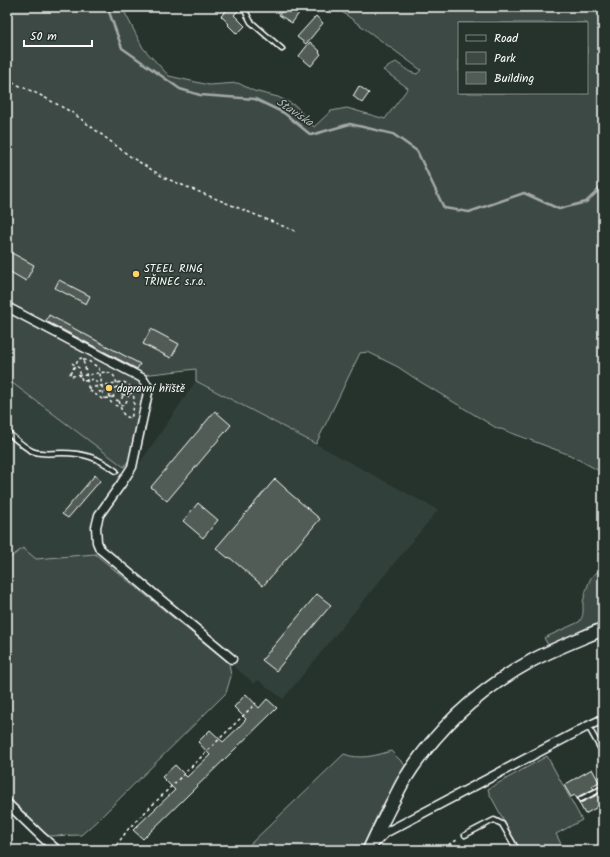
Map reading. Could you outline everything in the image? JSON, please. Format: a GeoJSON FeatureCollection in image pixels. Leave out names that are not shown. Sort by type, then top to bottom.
{"type":"FeatureCollection","features":[{"type":"Feature","properties":{"kind":"street"},"geometry":{"type":"LineString","coordinates":[[7,307],[142,378],[149,388],[132,467],[99,515],[96,527],[97,542],[100,549],[232,660]]}},
{"type":"Feature","properties":{"kind":"street"},"geometry":{"type":"LineString","coordinates":[[370,849],[402,784],[427,748],[464,709],[486,690],[510,673],[564,645],[603,629]]}},
{"type":"Feature","properties":{"kind":"street"},"geometry":{"type":"LineString","coordinates":[[370,849],[385,833],[603,719]]}},
{"type":"Feature","properties":{"kind":"street"},"geometry":{"type":"LineString","coordinates":[[7,803],[57,850]]}},
{"type":"Feature","properties":{"kind":"lane"},"geometry":{"type":"LineString","coordinates":[[243,7],[251,22],[282,50]]}},
{"type":"Feature","properties":{"kind":"lane"},"geometry":{"type":"LineString","coordinates":[[7,432],[31,450],[45,454],[82,454],[102,461],[116,471]]}},
{"type":"Feature","properties":{"kind":"lane"},"geometry":{"type":"LineString","coordinates":[[588,726],[603,753]]}},
{"type":"Feature","properties":{"kind":"lane"},"geometry":{"type":"LineString","coordinates":[[581,800],[603,788]]}},
{"type":"Feature","properties":{"kind":"lane"},"geometry":{"type":"LineString","coordinates":[[465,836],[494,820],[502,824],[517,850]]}},
{"type":"Feature","properties":{"kind":"path"},"geometry":{"type":"LineString","coordinates":[[7,80],[40,94],[73,113],[131,157],[165,178],[295,231]]}},
{"type":"Feature","properties":{"kind":"path"},"geometry":{"type":"LineString","coordinates":[[104,399],[100,373],[98,366],[80,358],[70,375],[100,373],[111,374],[115,378],[118,391],[122,392],[123,395]]}},
{"type":"Feature","properties":{"kind":"path"},"geometry":{"type":"LineString","coordinates":[[83,360],[88,388],[90,391],[100,398],[104,399],[114,397],[115,399],[119,400]]}},
{"type":"Feature","properties":{"kind":"path"},"geometry":{"type":"LineString","coordinates":[[72,363],[79,368],[82,381],[96,380],[98,391],[100,392],[117,387],[124,387],[128,394],[127,401],[120,406],[113,404],[110,401],[110,390]]}},
{"type":"Feature","properties":{"kind":"path"},"geometry":{"type":"LineString","coordinates":[[88,388],[126,382],[134,397],[131,418],[123,415],[119,400]]}},
{"type":"Feature","properties":{"kind":"path"},"geometry":{"type":"LineString","coordinates":[[114,397],[115,393],[118,391]]}},
{"type":"Feature","properties":{"kind":"path"},"geometry":{"type":"LineString","coordinates":[[119,400],[123,398],[123,395],[133,393]]}},
{"type":"Feature","properties":{"kind":"path"},"geometry":{"type":"LineString","coordinates":[[114,850],[129,828],[256,703]]}},
{"type":"Feature","properties":{"kind":"path"},"geometry":{"type":"LineString","coordinates":[[438,850],[465,836]]}},
{"type":"Feature","properties":{"kind":"shaded area"},"geometry":{"type":"Polygon","coordinates":[[[7,379],[124,466],[127,464],[135,470],[196,381],[438,510],[283,699],[258,680],[254,684],[95,554],[36,559],[23,548],[7,560],[7,379]]]}},
{"type":"Feature","properties":{"kind":"green space"},"geometry":{"type":"Polygon","coordinates":[[[7,7],[122,7],[143,48],[169,76],[209,85],[238,83],[254,91],[278,97],[296,106],[314,127],[331,111],[347,108],[385,119],[408,88],[383,70],[396,62],[410,72],[417,74],[421,70],[338,9],[340,7],[603,7],[603,473],[570,455],[498,429],[398,367],[368,352],[360,353],[316,444],[196,381],[196,369],[142,375],[139,384],[143,393],[129,460],[124,467],[7,379],[7,7]]]}},
{"type":"Feature","properties":{"kind":"green space"},"geometry":{"type":"Polygon","coordinates":[[[23,548],[36,559],[95,554],[229,663],[231,676],[226,693],[81,835],[46,836],[7,797],[7,560],[23,548]]]}},
{"type":"Feature","properties":{"kind":"green space"},"geometry":{"type":"Polygon","coordinates":[[[597,572],[603,572],[603,621],[548,645],[544,638],[581,620],[584,598],[588,585],[592,576],[597,572]]]}},
{"type":"Feature","properties":{"kind":"green space"},"geometry":{"type":"Polygon","coordinates":[[[391,751],[405,765],[378,814],[361,850],[244,850],[344,754],[361,757],[373,756],[391,751]]]}},
{"type":"Feature","properties":{"kind":"green space"},"geometry":{"type":"Polygon","coordinates":[[[547,756],[582,820],[556,834],[564,850],[520,850],[488,789],[547,756]]]}},
{"type":"Feature","properties":{"kind":"building"},"geometry":{"type":"Polygon","coordinates":[[[230,7],[233,7],[238,11],[234,15],[245,26],[237,34],[221,16],[230,7]]]}},
{"type":"Feature","properties":{"kind":"building"},"geometry":{"type":"Polygon","coordinates":[[[284,7],[296,7],[301,10],[292,23],[279,15],[284,7]]]}},
{"type":"Feature","properties":{"kind":"building"},"geometry":{"type":"Polygon","coordinates":[[[316,16],[323,23],[306,44],[297,37],[316,16]]]}},
{"type":"Feature","properties":{"kind":"building"},"geometry":{"type":"Polygon","coordinates":[[[310,42],[320,51],[319,52],[321,54],[311,66],[299,56],[310,42]]]}},
{"type":"Feature","properties":{"kind":"building"},"geometry":{"type":"Polygon","coordinates":[[[359,86],[369,93],[362,103],[353,96],[359,86]]]}},
{"type":"Feature","properties":{"kind":"building"},"geometry":{"type":"Polygon","coordinates":[[[10,252],[34,265],[26,281],[7,270],[7,259],[10,252]]]}},
{"type":"Feature","properties":{"kind":"building"},"geometry":{"type":"Polygon","coordinates":[[[59,280],[90,296],[86,304],[55,288],[59,280]]]}},
{"type":"Feature","properties":{"kind":"building"},"geometry":{"type":"Polygon","coordinates":[[[49,315],[140,364],[137,369],[46,321],[49,315]]]}},
{"type":"Feature","properties":{"kind":"building"},"geometry":{"type":"Polygon","coordinates":[[[151,329],[179,344],[171,358],[143,344],[151,329]]]}},
{"type":"Feature","properties":{"kind":"building"},"geometry":{"type":"Polygon","coordinates":[[[215,411],[231,425],[167,501],[151,487],[215,411]]]}},
{"type":"Feature","properties":{"kind":"building"},"geometry":{"type":"Polygon","coordinates":[[[95,475],[100,481],[68,518],[62,514],[95,475]]]}},
{"type":"Feature","properties":{"kind":"building"},"geometry":{"type":"Polygon","coordinates":[[[275,479],[320,519],[263,586],[216,548],[275,479]]]}},
{"type":"Feature","properties":{"kind":"building"},"geometry":{"type":"Polygon","coordinates":[[[198,503],[218,520],[203,538],[183,521],[198,503]]]}},
{"type":"Feature","properties":{"kind":"building"},"geometry":{"type":"Polygon","coordinates":[[[317,594],[331,605],[276,671],[262,660],[317,594]]]}},
{"type":"Feature","properties":{"kind":"building"},"geometry":{"type":"Polygon","coordinates":[[[246,694],[259,708],[267,699],[277,708],[143,839],[133,830],[175,790],[162,777],[175,765],[187,777],[210,755],[198,742],[210,730],[223,742],[239,727],[246,719],[234,707],[246,694]]]}},
{"type":"Feature","properties":{"kind":"building"},"geometry":{"type":"Polygon","coordinates":[[[592,769],[599,782],[592,786],[594,789],[579,796],[578,800],[579,802],[582,802],[597,795],[603,804],[585,814],[575,795],[571,797],[564,785],[592,769]]]}},
{"type":"Feature","properties":{"kind":"waterway","name":"Staviska"},"geometry":{"type":"LineString","coordinates":[[107,7],[122,48],[180,89],[200,95],[255,99],[284,113],[311,135],[350,124],[393,134],[417,151],[444,208],[469,212],[524,193],[559,209],[586,202],[603,186]]}},
{"type":"Feature","properties":{"kind":"place","name":"STEEL RING TŘINEC s.r.o."},"geometry":{"type":"Point","coordinates":[136,274]}},
{"type":"Feature","properties":{"kind":"place","name":"dopravní hřiště"},"geometry":{"type":"Point","coordinates":[109,388]}}]}
